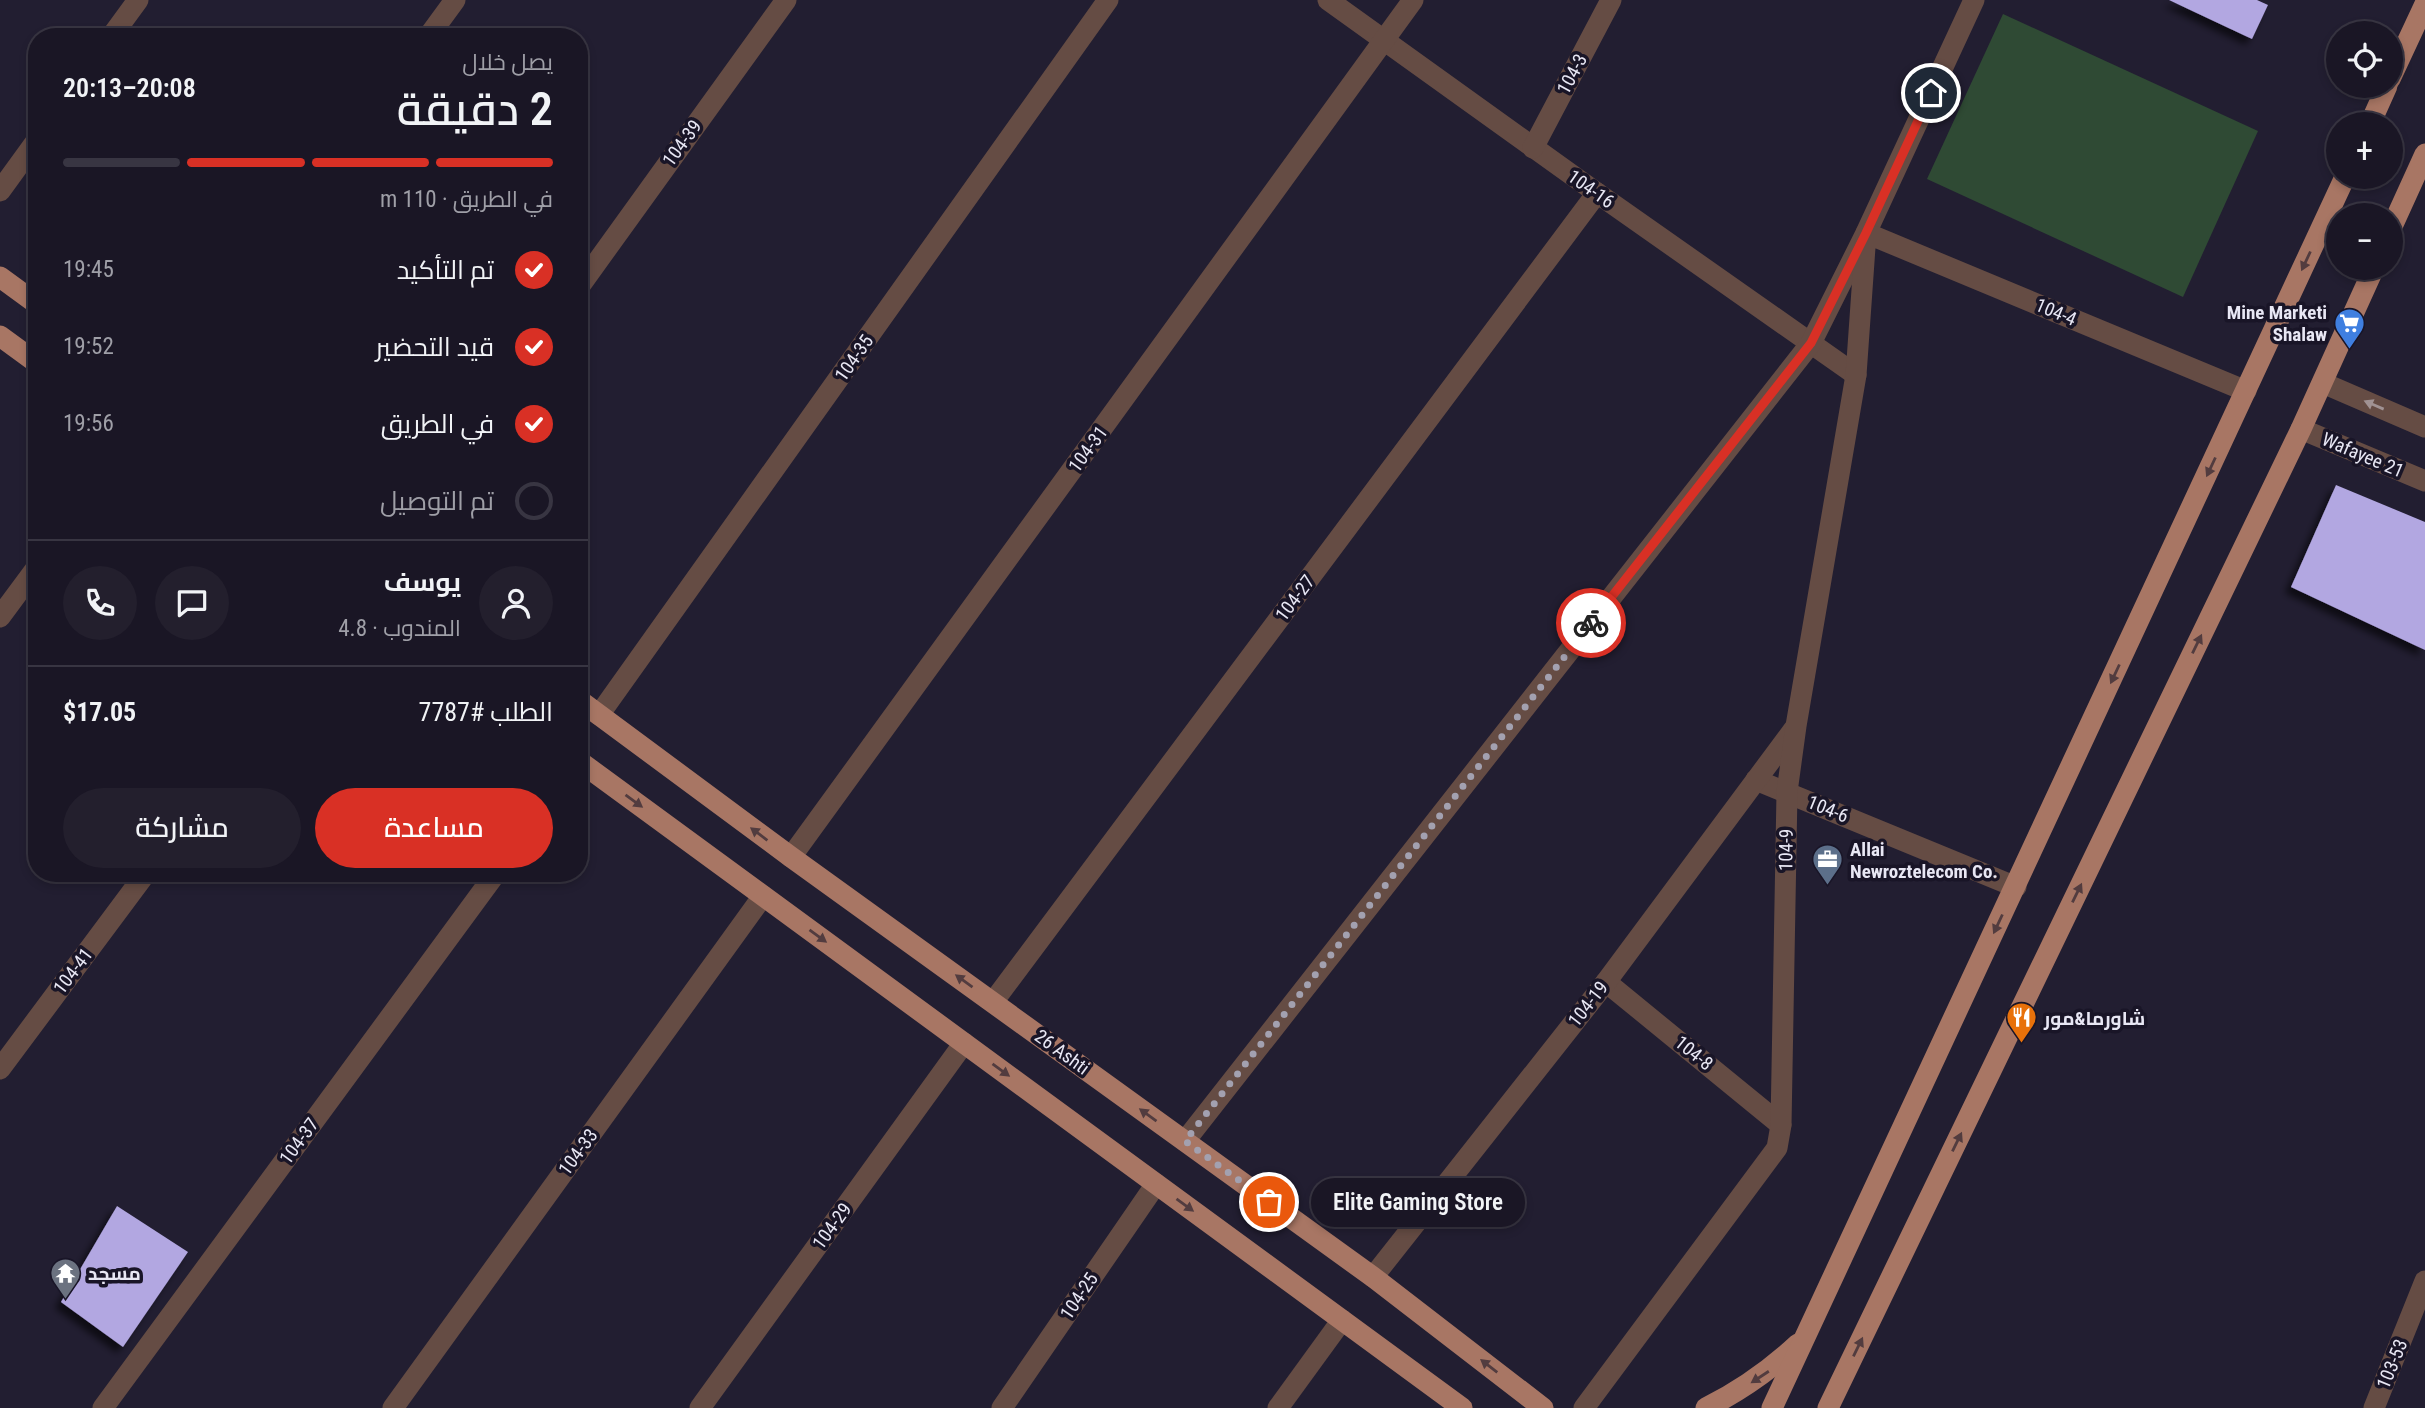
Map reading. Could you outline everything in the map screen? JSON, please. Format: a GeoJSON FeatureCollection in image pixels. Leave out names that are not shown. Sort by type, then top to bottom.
{"type":"FeatureCollection","features":[{"type":"Feature","properties":{"kind":"main road"},"geometry":{"type":"LineString","coordinates":[[2403,51],[2425,4]]}},
{"type":"Feature","properties":{"kind":"main road"},"geometry":{"type":"LineString","coordinates":[[2403,203],[2425,154]]}},
{"type":"Feature","properties":{"kind":"main road"},"geometry":{"type":"LineString","coordinates":[[1772,1408],[1808,1336],[2339,189]]}},
{"type":"Feature","properties":{"kind":"main road"},"geometry":{"type":"LineString","coordinates":[[0,277],[28,297]]}},
{"type":"Feature","properties":{"kind":"main road"},"geometry":{"type":"LineString","coordinates":[[1828,1408],[2301,429],[2369,280]]}},
{"type":"Feature","properties":{"kind":"main road"},"geometry":{"type":"LineString","coordinates":[[0,336],[28,356]]}},
{"type":"Feature","properties":{"kind":"main road","name":"26 Ashti"},"geometry":{"type":"LineString","coordinates":[[588,707],[791,857],[1374,1277],[1543,1408]]}},
{"type":"Feature","properties":{"kind":"main road"},"geometry":{"type":"LineString","coordinates":[[588,768],[1462,1408]]}},
{"type":"Feature","properties":{"kind":"main road"},"geometry":{"type":"LineString","coordinates":[[1706,1408],[1727,1398],[1770,1370],[1808,1336]]}},
{"type":"Feature","properties":{"kind":"main road"},"geometry":{"type":"LineString","coordinates":[[1836,1408],[1839,1386]]}},
{"type":"Feature","properties":{"kind":"street"},"geometry":{"type":"LineString","coordinates":[[118,28],[138,0]]}},
{"type":"Feature","properties":{"kind":"street"},"geometry":{"type":"LineString","coordinates":[[435,28],[455,0]]}},
{"type":"Feature","properties":{"kind":"street","name":"104-39"},"geometry":{"type":"LineString","coordinates":[[588,275],[786,0]]}},
{"type":"Feature","properties":{"kind":"street","name":"104-35"},"geometry":{"type":"LineString","coordinates":[[599,715],[1108,0]]}},
{"type":"Feature","properties":{"kind":"street","name":"104-16"},"geometry":{"type":"LineString","coordinates":[[1328,0],[1856,375]]}},
{"type":"Feature","properties":{"kind":"street","name":"104-31"},"geometry":{"type":"LineString","coordinates":[[791,857],[1413,0]]}},
{"type":"Feature","properties":{"kind":"street","name":"104-3"},"geometry":{"type":"LineString","coordinates":[[1533,148],[1611,0]]}},
{"type":"Feature","properties":{"kind":"street"},"geometry":{"type":"LineString","coordinates":[[1185,1141],[1811,343],[1866,233],[1973,0]]}},
{"type":"Feature","properties":{"kind":"street"},"geometry":{"type":"LineString","coordinates":[[0,191],[28,152]]}},
{"type":"Feature","properties":{"kind":"street","name":"104-27"},"geometry":{"type":"LineString","coordinates":[[993,1002],[1597,193]]}},
{"type":"Feature","properties":{"kind":"street","name":"104-9"},"geometry":{"type":"LineString","coordinates":[[1584,1408],[1777,1149],[1782,1125],[1787,792],[1856,375],[1866,233]]}},
{"type":"Feature","properties":{"kind":"street","name":"104-4"},"geometry":{"type":"LineString","coordinates":[[1866,233],[2246,391]]}},
{"type":"Feature","properties":{"kind":"street"},"geometry":{"type":"LineString","coordinates":[[2323,383],[2425,427]]}},
{"type":"Feature","properties":{"kind":"street","name":"Wafayee 21"},"geometry":{"type":"LineString","coordinates":[[2301,429],[2425,481]]}},
{"type":"Feature","properties":{"kind":"street"},"geometry":{"type":"LineString","coordinates":[[0,617],[28,579]]}},
{"type":"Feature","properties":{"kind":"street","name":"104-19"},"geometry":{"type":"LineString","coordinates":[[1374,1277],[1606,982],[1796,726]]}},
{"type":"Feature","properties":{"kind":"street","name":"104-6"},"geometry":{"type":"LineString","coordinates":[[1756,780],[2016,887]]}},
{"type":"Feature","properties":{"kind":"street","name":"104-41"},"geometry":{"type":"LineString","coordinates":[[0,1069],[139,882]]}},
{"type":"Feature","properties":{"kind":"street","name":"104-37"},"geometry":{"type":"LineString","coordinates":[[103,1408],[489,882]]}},
{"type":"Feature","properties":{"kind":"street","name":"104-33"},"geometry":{"type":"LineString","coordinates":[[393,1408],[764,896]]}},
{"type":"Feature","properties":{"kind":"street","name":"104-8"},"geometry":{"type":"LineString","coordinates":[[1606,982],[1782,1125]]}},
{"type":"Feature","properties":{"kind":"street","name":"104-29"},"geometry":{"type":"LineString","coordinates":[[700,1408],[964,1043]]}},
{"type":"Feature","properties":{"kind":"street","name":"104-25"},"geometry":{"type":"LineString","coordinates":[[1002,1408],[1156,1184]]}},
{"type":"Feature","properties":{"kind":"street","name":"103-53"},"geometry":{"type":"LineString","coordinates":[[2374,1408],[2425,1281]]}},
{"type":"Feature","properties":{"kind":"street"},"geometry":{"type":"LineString","coordinates":[[1278,1408],[1342,1320]]}},
{"type":"Feature","properties":{"kind":"green space"},"geometry":{"type":"Polygon","coordinates":[[[2003,14],[2258,131],[2183,297],[1927,179],[2003,14]]]}},
{"type":"Feature","properties":{"kind":"building"},"geometry":{"type":"Polygon","coordinates":[[[2169,0],[2257,0],[2268,5],[2252,39],[2169,0]]]}},
{"type":"Feature","properties":{"kind":"building"},"geometry":{"type":"Polygon","coordinates":[[[2336,485],[2425,522],[2425,650],[2291,587],[2336,485]]]}},
{"type":"Feature","properties":{"kind":"building"},"geometry":{"type":"Polygon","coordinates":[[[117,1206],[188,1252],[123,1347],[61,1302],[117,1206]]]}},
{"type":"Feature","properties":{"kind":"way so far"},"geometry":{"type":"LineString","coordinates":[[1269,1202],[1185,1141],[1591,623]]}},
{"type":"Feature","properties":{"kind":"place","name":"Mine Marketi Shalaw"},"geometry":{"type":"Point","coordinates":[2350,350]}},
{"type":"Feature","properties":{"kind":"place","name":"Allai Newroztelecom Co."},"geometry":{"type":"Point","coordinates":[1827,887]}},
{"type":"Feature","properties":{"kind":"place","name":"شاورما&مور"},"geometry":{"type":"Point","coordinates":[2021,1045]}},
{"type":"Feature","properties":{"kind":"place","name":"Elite Gaming Store"},"geometry":{"type":"Point","coordinates":[1269,1202]}},
{"type":"Feature","properties":{"kind":"place","name":"مسجد"},"geometry":{"type":"Point","coordinates":[65,1300]}},
{"type":"Feature","properties":{"kind":"route"},"geometry":{"type":"LineString","coordinates":[[1591,623],[1811,343],[1931,93]]}}]}
